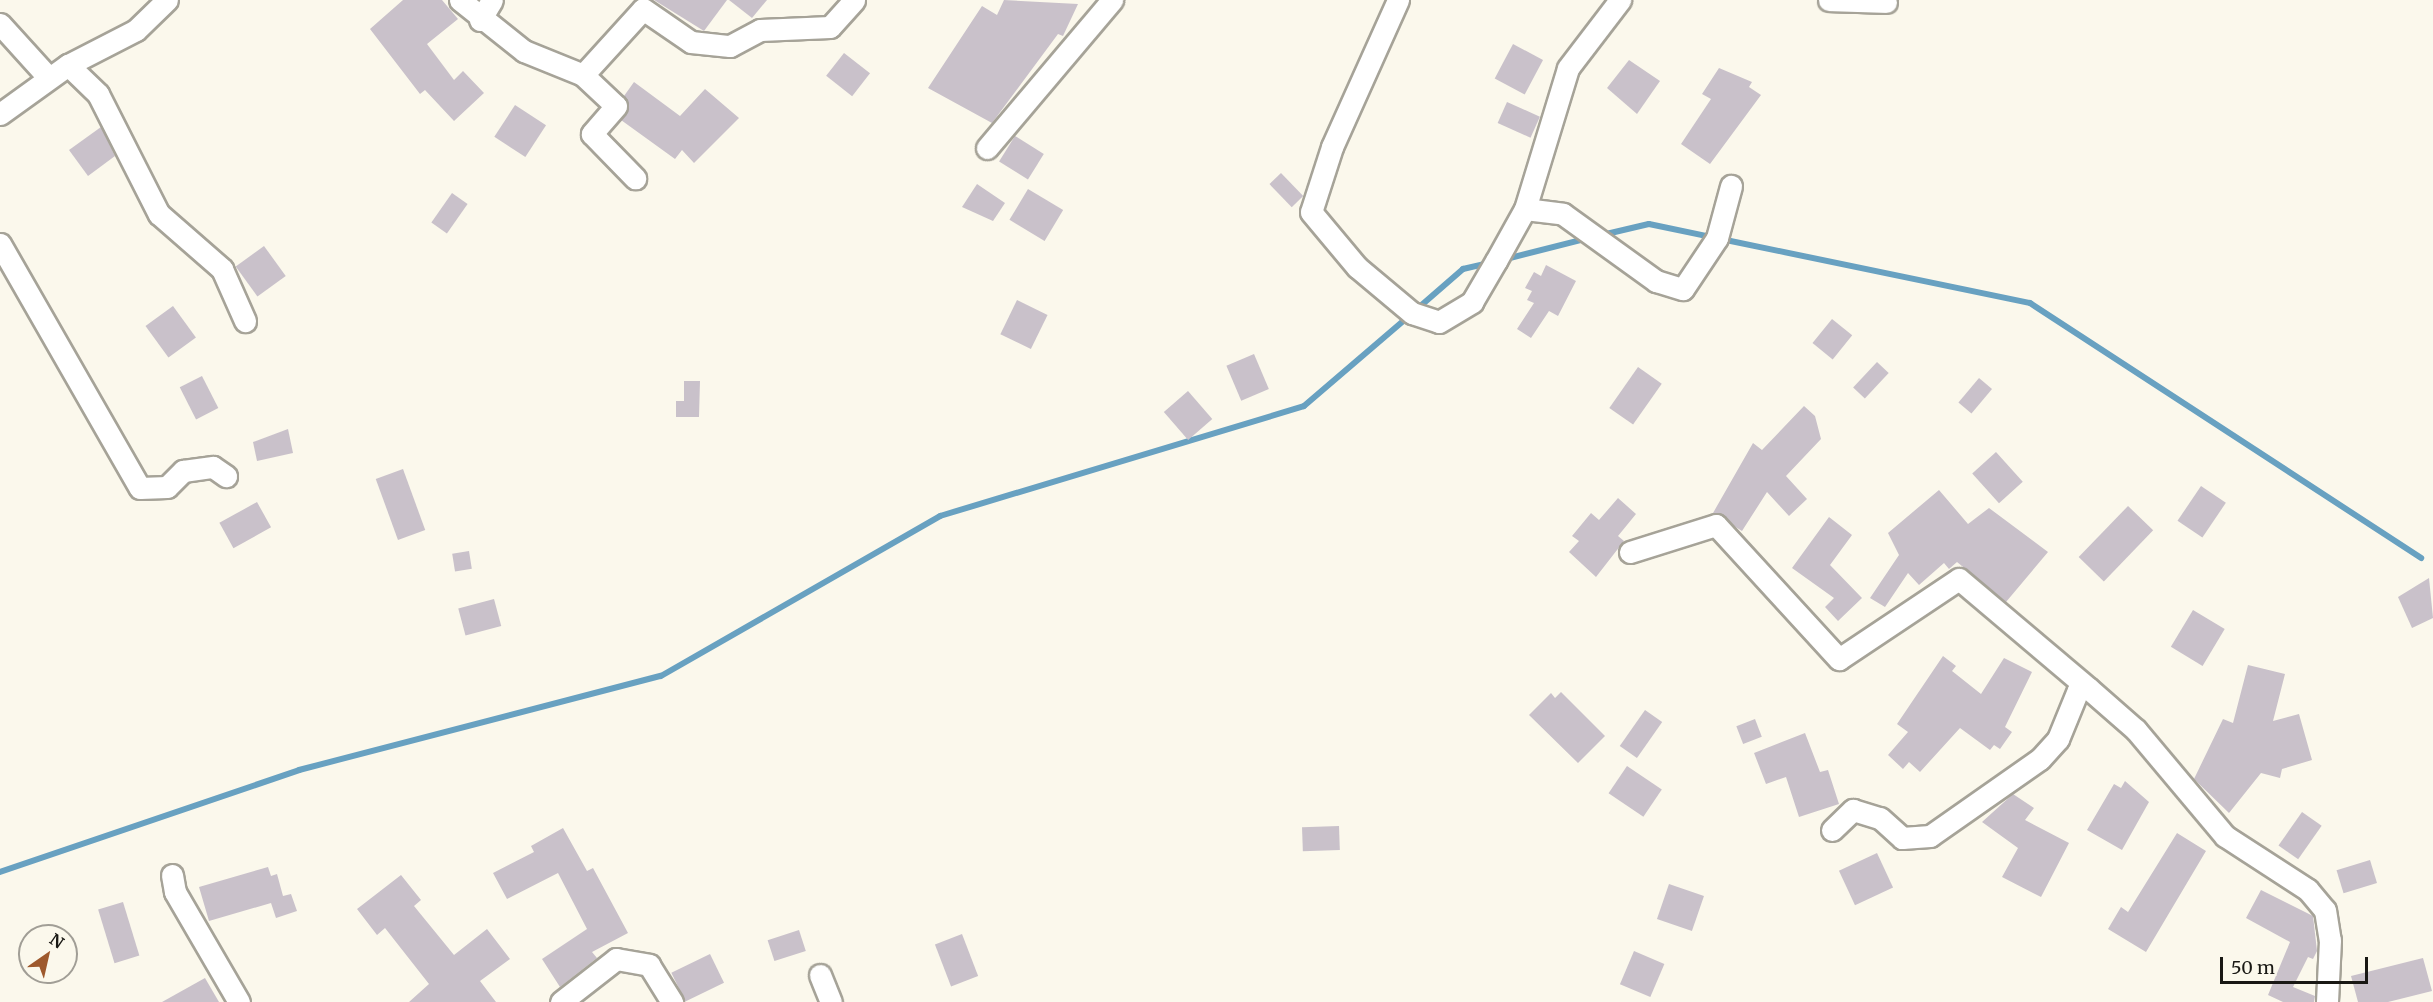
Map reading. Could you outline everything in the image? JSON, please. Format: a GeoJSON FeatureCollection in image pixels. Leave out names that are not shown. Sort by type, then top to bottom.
{"type":"FeatureCollection","features":[{"type":"Feature","properties":{"kind":"street"},"geometry":{"type":"LineString","coordinates":[[0,114],[68,64],[136,30],[167,0]]}},
{"type":"Feature","properties":{"kind":"street"},"geometry":{"type":"LineString","coordinates":[[460,0],[480,20],[524,51],[583,75],[616,106],[592,134],[635,178]]}},
{"type":"Feature","properties":{"kind":"street"},"geometry":{"type":"LineString","coordinates":[[480,20],[492,0]]}},
{"type":"Feature","properties":{"kind":"street"},"geometry":{"type":"LineString","coordinates":[[583,75],[643,9],[692,42],[730,46],[760,30],[830,27],[854,0]]}},
{"type":"Feature","properties":{"kind":"street"},"geometry":{"type":"LineString","coordinates":[[987,148],[1112,0]]}},
{"type":"Feature","properties":{"kind":"street"},"geometry":{"type":"LineString","coordinates":[[1398,0],[1332,147],[1311,212],[1357,267],[1412,313],[1439,322],[1472,302],[1525,209],[1568,68],[1620,0]]}},
{"type":"Feature","properties":{"kind":"street"},"geometry":{"type":"LineString","coordinates":[[1829,0],[1886,2]]}},
{"type":"Feature","properties":{"kind":"street"},"geometry":{"type":"LineString","coordinates":[[0,24],[48,77]]}},
{"type":"Feature","properties":{"kind":"street"},"geometry":{"type":"LineString","coordinates":[[68,64],[98,94],[159,214],[222,269],[245,321]]}},
{"type":"Feature","properties":{"kind":"street"},"geometry":{"type":"LineString","coordinates":[[1525,209],[1563,214],[1656,280],[1683,289],[1717,238],[1731,186]]}},
{"type":"Feature","properties":{"kind":"street"},"geometry":{"type":"LineString","coordinates":[[0,244],[140,488],[167,487],[183,471],[213,467],[226,476]]}},
{"type":"Feature","properties":{"kind":"street"},"geometry":{"type":"LineString","coordinates":[[1630,552],[1716,525],[1839,659],[1959,579],[2136,730],[2225,836],[2308,890],[2325,910],[2330,940],[2327,1002]]}},
{"type":"Feature","properties":{"kind":"street"},"geometry":{"type":"LineString","coordinates":[[1832,830],[1853,810],[1880,818],[1902,838],[1930,836],[2040,759],[2058,739],[2078,690],[2088,688]]}},
{"type":"Feature","properties":{"kind":"street"},"geometry":{"type":"LineString","coordinates":[[172,875],[175,892],[239,1002]]}},
{"type":"Feature","properties":{"kind":"street"},"geometry":{"type":"LineString","coordinates":[[561,1002],[616,959],[649,965],[672,1002]]}},
{"type":"Feature","properties":{"kind":"street"},"geometry":{"type":"LineString","coordinates":[[820,975],[831,1002]]}},
{"type":"Feature","properties":{"kind":"building"},"geometry":{"type":"Polygon","coordinates":[[[403,0],[442,0],[458,19],[427,44],[454,80],[463,71],[484,93],[454,121],[425,90],[420,94],[370,29],[403,0]]]}},
{"type":"Feature","properties":{"kind":"building"},"geometry":{"type":"Polygon","coordinates":[[[654,0],[727,0],[704,31],[654,0]]]}},
{"type":"Feature","properties":{"kind":"building"},"geometry":{"type":"Polygon","coordinates":[[[729,0],[767,0],[752,18],[729,0]]]}},
{"type":"Feature","properties":{"kind":"building"},"geometry":{"type":"Polygon","coordinates":[[[1004,0],[1078,4],[1063,36],[1058,34],[992,123],[928,88],[982,6],[997,15],[1004,0]]]}},
{"type":"Feature","properties":{"kind":"building"},"geometry":{"type":"Polygon","coordinates":[[[1513,44],[1543,60],[1525,94],[1495,78],[1513,44]]]}},
{"type":"Feature","properties":{"kind":"building"},"geometry":{"type":"Polygon","coordinates":[[[844,53],[870,73],[852,96],[826,76],[844,53]]]}},
{"type":"Feature","properties":{"kind":"building"},"geometry":{"type":"Polygon","coordinates":[[[1629,60],[1660,81],[1637,114],[1607,88],[1629,60]]]}},
{"type":"Feature","properties":{"kind":"building"},"geometry":{"type":"Polygon","coordinates":[[[1719,68],[1752,82],[1749,87],[1761,95],[1710,164],[1681,144],[1711,99],[1702,94],[1719,68]]]}},
{"type":"Feature","properties":{"kind":"building"},"geometry":{"type":"Polygon","coordinates":[[[634,82],[680,116],[705,89],[739,118],[694,163],[682,150],[675,159],[621,120],[629,108],[624,96],[634,82]]]}},
{"type":"Feature","properties":{"kind":"building"},"geometry":{"type":"Polygon","coordinates":[[[1507,102],[1540,117],[1531,138],[1498,123],[1507,102]]]}},
{"type":"Feature","properties":{"kind":"building"},"geometry":{"type":"Polygon","coordinates":[[[515,105],[546,125],[525,157],[494,137],[515,105]]]}},
{"type":"Feature","properties":{"kind":"building"},"geometry":{"type":"Polygon","coordinates":[[[101,127],[115,156],[88,176],[69,150],[101,127]]]}},
{"type":"Feature","properties":{"kind":"building"},"geometry":{"type":"Polygon","coordinates":[[[1015,136],[1044,154],[1028,179],[999,161],[1015,136]]]}},
{"type":"Feature","properties":{"kind":"building"},"geometry":{"type":"Polygon","coordinates":[[[1281,173],[1303,196],[1292,207],[1269,184],[1281,173]]]}},
{"type":"Feature","properties":{"kind":"building"},"geometry":{"type":"Polygon","coordinates":[[[977,184],[1005,203],[993,221],[962,207],[977,184]]]}},
{"type":"Feature","properties":{"kind":"building"},"geometry":{"type":"Polygon","coordinates":[[[1028,189],[1063,210],[1045,241],[1009,220],[1028,189]]]}},
{"type":"Feature","properties":{"kind":"building"},"geometry":{"type":"Polygon","coordinates":[[[452,193],[468,204],[447,233],[431,222],[452,193]]]}},
{"type":"Feature","properties":{"kind":"building"},"geometry":{"type":"Polygon","coordinates":[[[264,246],[286,276],[257,297],[236,267],[264,246]]]}},
{"type":"Feature","properties":{"kind":"building"},"geometry":{"type":"Polygon","coordinates":[[[1546,265],[1576,281],[1558,316],[1549,311],[1531,338],[1517,329],[1534,303],[1527,300],[1532,291],[1525,288],[1534,272],[1541,276],[1546,265]]]}},
{"type":"Feature","properties":{"kind":"building"},"geometry":{"type":"Polygon","coordinates":[[[1017,300],[1048,315],[1031,349],[1000,334],[1017,300]]]}},
{"type":"Feature","properties":{"kind":"building"},"geometry":{"type":"Polygon","coordinates":[[[173,306],[196,338],[168,358],[145,326],[173,306]]]}},
{"type":"Feature","properties":{"kind":"building"},"geometry":{"type":"Polygon","coordinates":[[[1832,319],[1852,335],[1833,359],[1812,343],[1832,319]]]}},
{"type":"Feature","properties":{"kind":"building"},"geometry":{"type":"Polygon","coordinates":[[[1254,354],[1269,389],[1241,401],[1226,366],[1254,354]]]}},
{"type":"Feature","properties":{"kind":"building"},"geometry":{"type":"Polygon","coordinates":[[[1877,362],[1889,373],[1865,399],[1853,388],[1877,362]]]}},
{"type":"Feature","properties":{"kind":"building"},"geometry":{"type":"Polygon","coordinates":[[[1638,367],[1662,384],[1633,425],[1609,408],[1638,367]]]}},
{"type":"Feature","properties":{"kind":"building"},"geometry":{"type":"Polygon","coordinates":[[[202,376],[218,408],[196,419],[180,387],[202,376]]]}},
{"type":"Feature","properties":{"kind":"building"},"geometry":{"type":"Polygon","coordinates":[[[1979,378],[1992,389],[1971,413],[1958,403],[1979,378]]]}},
{"type":"Feature","properties":{"kind":"building"},"geometry":{"type":"Polygon","coordinates":[[[684,381],[700,381],[699,417],[676,417],[676,401],[684,401],[684,381]]]}},
{"type":"Feature","properties":{"kind":"building"},"geometry":{"type":"Polygon","coordinates":[[[1188,391],[1212,419],[1188,440],[1164,412],[1188,391]]]}},
{"type":"Feature","properties":{"kind":"building"},"geometry":{"type":"Polygon","coordinates":[[[1804,406],[1815,416],[1821,439],[1786,476],[1807,499],[1789,516],[1767,492],[1742,531],[1713,513],[1753,443],[1762,450],[1804,406]]]}},
{"type":"Feature","properties":{"kind":"building"},"geometry":{"type":"Polygon","coordinates":[[[288,429],[293,453],[257,461],[253,442],[288,429]]]}},
{"type":"Feature","properties":{"kind":"building"},"geometry":{"type":"Polygon","coordinates":[[[1996,452],[2023,482],[1999,503],[1972,473],[1996,452]]]}},
{"type":"Feature","properties":{"kind":"building"},"geometry":{"type":"Polygon","coordinates":[[[403,469],[425,530],[398,540],[376,479],[403,469]]]}},
{"type":"Feature","properties":{"kind":"building"},"geometry":{"type":"Polygon","coordinates":[[[2201,486],[2226,503],[2202,538],[2178,521],[2201,486]]]}},
{"type":"Feature","properties":{"kind":"building"},"geometry":{"type":"Polygon","coordinates":[[[1939,490],[1968,524],[1989,508],[2048,552],[2006,602],[1957,562],[1949,569],[1944,563],[1919,585],[1908,573],[1885,607],[1870,598],[1899,555],[1888,533],[1939,490]]]}},
{"type":"Feature","properties":{"kind":"building"},"geometry":{"type":"Polygon","coordinates":[[[1618,498],[1636,514],[1618,536],[1624,541],[1596,577],[1569,552],[1579,541],[1572,536],[1591,513],[1599,520],[1618,498]]]}},
{"type":"Feature","properties":{"kind":"building"},"geometry":{"type":"Polygon","coordinates":[[[257,502],[271,527],[233,548],[219,523],[257,502]]]}},
{"type":"Feature","properties":{"kind":"building"},"geometry":{"type":"Polygon","coordinates":[[[2128,506],[2153,530],[2104,581],[2079,557],[2128,506]]]}},
{"type":"Feature","properties":{"kind":"building"},"geometry":{"type":"Polygon","coordinates":[[[1829,517],[1852,535],[1830,565],[1862,598],[1838,621],[1825,607],[1834,598],[1792,568],[1829,517]]]}},
{"type":"Feature","properties":{"kind":"building"},"geometry":{"type":"Polygon","coordinates":[[[469,551],[472,569],[455,571],[452,554],[469,551]]]}},
{"type":"Feature","properties":{"kind":"building"},"geometry":{"type":"Polygon","coordinates":[[[2429,578],[2433,618],[2412,628],[2398,597],[2429,578]]]}},
{"type":"Feature","properties":{"kind":"building"},"geometry":{"type":"Polygon","coordinates":[[[494,599],[501,626],[466,636],[458,609],[494,599]]]}},
{"type":"Feature","properties":{"kind":"building"},"geometry":{"type":"Polygon","coordinates":[[[2193,610],[2225,629],[2203,666],[2171,647],[2193,610]]]}},
{"type":"Feature","properties":{"kind":"building"},"geometry":{"type":"Polygon","coordinates":[[[1943,656],[1956,666],[1952,671],[1981,694],[2004,658],[2032,672],[2005,727],[2012,732],[2000,749],[1994,745],[1990,750],[1960,728],[1920,772],[1909,762],[1903,769],[1888,755],[1908,732],[1897,724],[1943,656]]]}},
{"type":"Feature","properties":{"kind":"building"},"geometry":{"type":"Polygon","coordinates":[[[2248,665],[2285,674],[2273,721],[2299,714],[2312,760],[2282,769],[2280,778],[2261,773],[2229,813],[2194,779],[2223,719],[2233,723],[2248,665]]]}},
{"type":"Feature","properties":{"kind":"building"},"geometry":{"type":"Polygon","coordinates":[[[1561,692],[1605,736],[1578,763],[1529,715],[1551,693],[1555,698],[1561,692]]]}},
{"type":"Feature","properties":{"kind":"building"},"geometry":{"type":"Polygon","coordinates":[[[1645,710],[1662,722],[1637,758],[1620,746],[1645,710]]]}},
{"type":"Feature","properties":{"kind":"building"},"geometry":{"type":"Polygon","coordinates":[[[1755,719],[1762,737],[1743,744],[1736,726],[1755,719]]]}},
{"type":"Feature","properties":{"kind":"building"},"geometry":{"type":"Polygon","coordinates":[[[1805,733],[1820,772],[1828,770],[1839,804],[1799,817],[1786,777],[1766,784],[1754,753],[1805,733]]]}},
{"type":"Feature","properties":{"kind":"building"},"geometry":{"type":"Polygon","coordinates":[[[1627,766],[1662,789],[1643,817],[1609,793],[1627,766]]]}},
{"type":"Feature","properties":{"kind":"building"},"geometry":{"type":"Polygon","coordinates":[[[2125,781],[2149,802],[2122,850],[2087,830],[2114,784],[2121,788],[2125,781]]]}},
{"type":"Feature","properties":{"kind":"building"},"geometry":{"type":"Polygon","coordinates":[[[2013,794],[2034,808],[2025,820],[2069,843],[2041,897],[2002,877],[2018,848],[1982,822],[2013,794]]]}},
{"type":"Feature","properties":{"kind":"building"},"geometry":{"type":"Polygon","coordinates":[[[2302,812],[2322,826],[2298,859],[2278,846],[2302,812]]]}},
{"type":"Feature","properties":{"kind":"building"},"geometry":{"type":"Polygon","coordinates":[[[1339,826],[1340,850],[1303,851],[1302,827],[1339,826]]]}},
{"type":"Feature","properties":{"kind":"building"},"geometry":{"type":"Polygon","coordinates":[[[563,828],[587,871],[593,868],[628,933],[592,952],[597,958],[560,987],[542,959],[587,929],[558,873],[507,899],[493,873],[534,852],[531,846],[563,828]]]}},
{"type":"Feature","properties":{"kind":"building"},"geometry":{"type":"Polygon","coordinates":[[[2177,833],[2206,851],[2146,952],[2108,929],[2121,907],[2128,912],[2177,833]]]}},
{"type":"Feature","properties":{"kind":"building"},"geometry":{"type":"Polygon","coordinates":[[[1877,853],[1893,887],[1855,905],[1839,871],[1877,853]]]}},
{"type":"Feature","properties":{"kind":"building"},"geometry":{"type":"Polygon","coordinates":[[[2370,860],[2377,883],[2344,893],[2337,870],[2370,860]]]}},
{"type":"Feature","properties":{"kind":"building"},"geometry":{"type":"Polygon","coordinates":[[[268,867],[271,876],[277,874],[283,896],[291,894],[297,911],[276,918],[271,903],[209,921],[199,887],[268,867]]]}},
{"type":"Feature","properties":{"kind":"building"},"geometry":{"type":"Polygon","coordinates":[[[401,875],[421,900],[414,906],[454,955],[487,929],[510,959],[480,981],[496,1002],[409,1002],[429,984],[385,928],[377,935],[357,909],[401,875]]]}},
{"type":"Feature","properties":{"kind":"building"},"geometry":{"type":"Polygon","coordinates":[[[1669,884],[1704,896],[1692,931],[1657,919],[1669,884]]]}},
{"type":"Feature","properties":{"kind":"building"},"geometry":{"type":"Polygon","coordinates":[[[2261,890],[2313,916],[2317,951],[2313,959],[2308,957],[2293,987],[2315,996],[2314,1002],[2283,1002],[2268,995],[2290,942],[2246,918],[2261,890]]]}},
{"type":"Feature","properties":{"kind":"building"},"geometry":{"type":"Polygon","coordinates":[[[123,902],[139,956],[115,963],[98,910],[123,902]]]}},
{"type":"Feature","properties":{"kind":"building"},"geometry":{"type":"Polygon","coordinates":[[[799,930],[806,951],[774,961],[768,940],[799,930]]]}},
{"type":"Feature","properties":{"kind":"building"},"geometry":{"type":"Polygon","coordinates":[[[962,934],[978,976],[951,986],[935,944],[962,934]]]}},
{"type":"Feature","properties":{"kind":"building"},"geometry":{"type":"Polygon","coordinates":[[[1634,951],[1664,964],[1650,997],[1620,984],[1634,951]]]}},
{"type":"Feature","properties":{"kind":"building"},"geometry":{"type":"Polygon","coordinates":[[[710,954],[724,983],[685,1002],[671,973],[710,954]]]}},
{"type":"Feature","properties":{"kind":"building"},"geometry":{"type":"Polygon","coordinates":[[[2423,958],[2432,991],[2388,1002],[2358,1002],[2351,976],[2423,958]]]}},
{"type":"Feature","properties":{"kind":"building"},"geometry":{"type":"Polygon","coordinates":[[[205,978],[219,1002],[162,1002],[205,978]]]}},
{"type":"Feature","properties":{"kind":"waterway"},"geometry":{"type":"LineString","coordinates":[[1602,235],[1649,224],[1711,237]]}},
{"type":"Feature","properties":{"kind":"waterway"},"geometry":{"type":"LineString","coordinates":[[1502,260],[1589,238]]}},
{"type":"Feature","properties":{"kind":"waterway"},"geometry":{"type":"LineString","coordinates":[[1721,239],[2030,303],[2421,558]]}},
{"type":"Feature","properties":{"kind":"waterway"},"geometry":{"type":"LineString","coordinates":[[1417,309],[1463,269],[1490,263]]}},
{"type":"Feature","properties":{"kind":"waterway"},"geometry":{"type":"LineString","coordinates":[[0,872],[299,770],[661,676],[940,516],[1304,406],[1409,316]]}}]}
